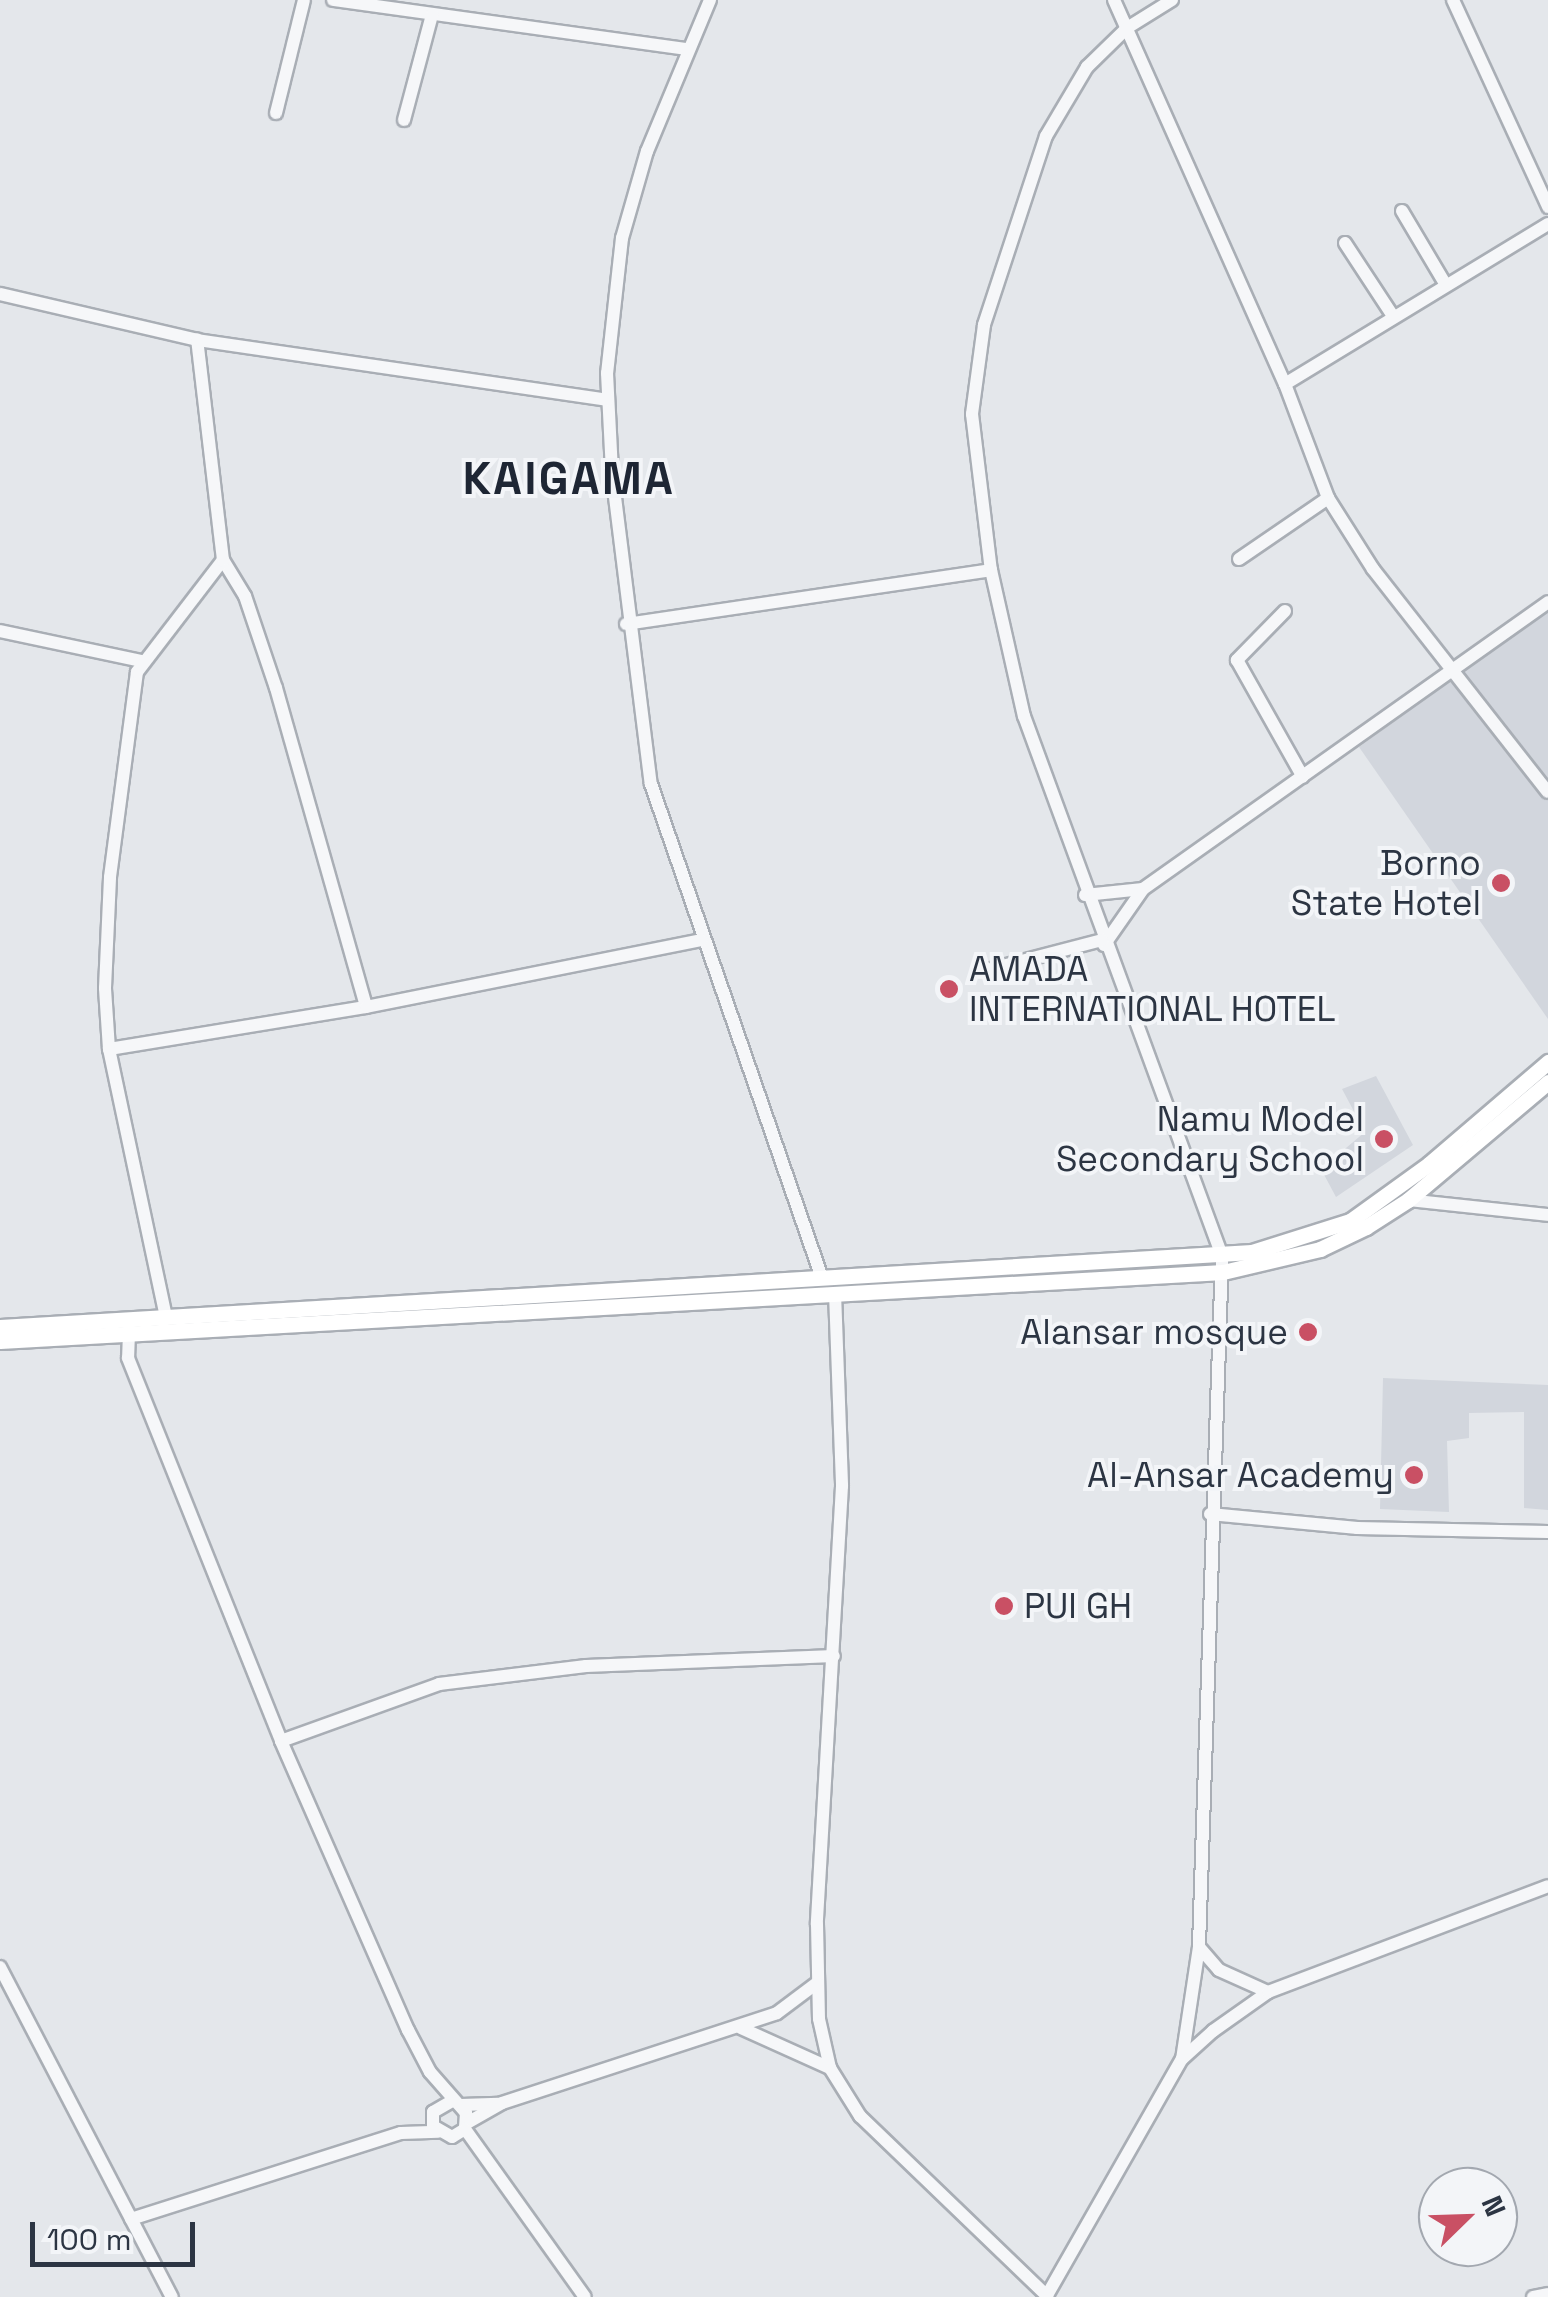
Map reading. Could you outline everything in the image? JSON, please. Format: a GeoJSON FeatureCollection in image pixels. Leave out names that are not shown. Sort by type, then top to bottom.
{"type":"FeatureCollection","features":[{"type":"Feature","properties":{"kind":"main road"},"geometry":{"type":"LineString","coordinates":[[0,1327],[820,1274],[1222,1264],[1350,1221],[1429,1164],[1548,1062]]}},
{"type":"Feature","properties":{"kind":"main road"},"geometry":{"type":"LineString","coordinates":[[0,1341],[835,1293],[1222,1264],[1320,1249],[1408,1200],[1548,1082]]}},
{"type":"Feature","properties":{"kind":"street"},"geometry":{"type":"LineString","coordinates":[[276,113],[304,0]]}},
{"type":"Feature","properties":{"kind":"street"},"geometry":{"type":"LineString","coordinates":[[333,0],[687,50]]}},
{"type":"Feature","properties":{"kind":"street"},"geometry":{"type":"LineString","coordinates":[[710,0],[647,151],[622,238],[608,400],[626,624],[650,784],[820,1274]]}},
{"type":"Feature","properties":{"kind":"street"},"geometry":{"type":"LineString","coordinates":[[1114,0],[1285,384],[1328,498],[1373,569],[1548,792]]}},
{"type":"Feature","properties":{"kind":"street"},"geometry":{"type":"LineString","coordinates":[[835,1293],[842,1486],[817,1983],[830,2068],[860,2116],[1046,2296],[1182,2059],[1199,1948],[1210,1514],[1222,1264],[1085,895],[1024,716],[991,570],[972,414],[984,325],[1046,136],[1087,67],[1127,28],[1172,0]]}},
{"type":"Feature","properties":{"kind":"street"},"geometry":{"type":"LineString","coordinates":[[1453,0],[1548,208]]}},
{"type":"Feature","properties":{"kind":"street"},"geometry":{"type":"LineString","coordinates":[[404,120],[432,15]]}},
{"type":"Feature","properties":{"kind":"street"},"geometry":{"type":"LineString","coordinates":[[1402,211],[1446,285]]}},
{"type":"Feature","properties":{"kind":"street"},"geometry":{"type":"LineString","coordinates":[[1285,384],[1548,224]]}},
{"type":"Feature","properties":{"kind":"street"},"geometry":{"type":"LineString","coordinates":[[1345,243],[1393,316]]}},
{"type":"Feature","properties":{"kind":"street"},"geometry":{"type":"LineString","coordinates":[[0,294],[197,340],[608,400]]}},
{"type":"Feature","properties":{"kind":"street"},"geometry":{"type":"LineString","coordinates":[[197,340],[222,560],[246,596],[276,688],[366,1007]]}},
{"type":"Feature","properties":{"kind":"street"},"geometry":{"type":"LineString","coordinates":[[1240,559],[1328,498]]}},
{"type":"Feature","properties":{"kind":"street"},"geometry":{"type":"LineString","coordinates":[[166,1318],[110,1049],[110,877],[128,711],[141,661],[202,593],[222,560]]}},
{"type":"Feature","properties":{"kind":"street"},"geometry":{"type":"LineString","coordinates":[[626,624],[991,570]]}},
{"type":"Feature","properties":{"kind":"street"},"geometry":{"type":"LineString","coordinates":[[986,970],[1103,942],[1143,889],[1548,602]]}},
{"type":"Feature","properties":{"kind":"street"},"geometry":{"type":"LineString","coordinates":[[1284,611],[1237,660],[1303,777]]}},
{"type":"Feature","properties":{"kind":"street"},"geometry":{"type":"LineString","coordinates":[[0,631],[141,661]]}},
{"type":"Feature","properties":{"kind":"street"},"geometry":{"type":"LineString","coordinates":[[1085,895],[1143,889]]}},
{"type":"Feature","properties":{"kind":"street"},"geometry":{"type":"LineString","coordinates":[[110,1049],[366,1007],[701,940]]}},
{"type":"Feature","properties":{"kind":"street"},"geometry":{"type":"LineString","coordinates":[[1408,1200],[1548,1215]]}},
{"type":"Feature","properties":{"kind":"street"},"geometry":{"type":"LineString","coordinates":[[129,1332],[128,1358],[281,1741],[430,2072],[435,2110],[483,2159],[585,2297]]}},
{"type":"Feature","properties":{"kind":"street"},"geometry":{"type":"LineString","coordinates":[[1210,1514],[1357,1528],[1548,1532]]}},
{"type":"Feature","properties":{"kind":"street"},"geometry":{"type":"LineString","coordinates":[[281,1741],[439,1684],[586,1666],[834,1656]]}},
{"type":"Feature","properties":{"kind":"street"},"geometry":{"type":"LineString","coordinates":[[1182,2059],[1268,1992],[1548,1886]]}},
{"type":"Feature","properties":{"kind":"street"},"geometry":{"type":"LineString","coordinates":[[1199,1948],[1218,1970],[1268,1992]]}},
{"type":"Feature","properties":{"kind":"street"},"geometry":{"type":"LineString","coordinates":[[0,1967],[172,2297]]}},
{"type":"Feature","properties":{"kind":"street"},"geometry":{"type":"LineString","coordinates":[[131,2219],[401,2134],[456,2130],[502,2104],[739,2027],[796,2002],[817,1983]]}},
{"type":"Feature","properties":{"kind":"street"},"geometry":{"type":"LineString","coordinates":[[739,2027],[770,2036],[830,2068]]}},
{"type":"Feature","properties":{"kind":"street"},"geometry":{"type":"LineString","coordinates":[[430,2072],[457,2103],[456,2130]]}},
{"type":"Feature","properties":{"kind":"street"},"geometry":{"type":"LineString","coordinates":[[401,2134],[435,2110],[457,2103],[502,2104]]}},
{"type":"Feature","properties":{"kind":"street"},"geometry":{"type":"LineString","coordinates":[[1534,2297],[1548,2294]]}},
{"type":"Feature","properties":{"kind":"shaded area","name":"Borno State Hotel"},"geometry":{"type":"Polygon","coordinates":[[[1548,609],[1548,1019],[1359,747],[1548,609]]]}},
{"type":"Feature","properties":{"kind":"shaded area","name":"Namu Model Secondary School"},"geometry":{"type":"Polygon","coordinates":[[[1376,1076],[1413,1145],[1336,1197],[1321,1169],[1365,1132],[1342,1089],[1376,1076]]]}},
{"type":"Feature","properties":{"kind":"shaded area","name":"Al-Ansar Academy"},"geometry":{"type":"Polygon","coordinates":[[[1383,1378],[1548,1385],[1548,1510],[1524,1508],[1524,1412],[1469,1413],[1469,1438],[1447,1441],[1449,1512],[1380,1509],[1383,1378]]]}},
{"type":"Feature","properties":{"kind":"place","name":"Borno State Hotel"},"geometry":{"type":"Point","coordinates":[1501,883]}},
{"type":"Feature","properties":{"kind":"place","name":"AMADA INTERNATIONAL HOTEL"},"geometry":{"type":"Point","coordinates":[949,989]}},
{"type":"Feature","properties":{"kind":"place","name":"Namu Model Secondary School"},"geometry":{"type":"Point","coordinates":[1384,1139]}},
{"type":"Feature","properties":{"kind":"place","name":"Alansar mosque"},"geometry":{"type":"Point","coordinates":[1308,1332]}},
{"type":"Feature","properties":{"kind":"place","name":"Al-Ansar Academy"},"geometry":{"type":"Point","coordinates":[1414,1475]}},
{"type":"Feature","properties":{"kind":"place","name":"PUI GH"},"geometry":{"type":"Point","coordinates":[1004,1606]}},
{"type":"Feature","properties":{"kind":"district","name":"KAIGAMA"},"geometry":{"type":"Point","coordinates":[569,479]}}]}
